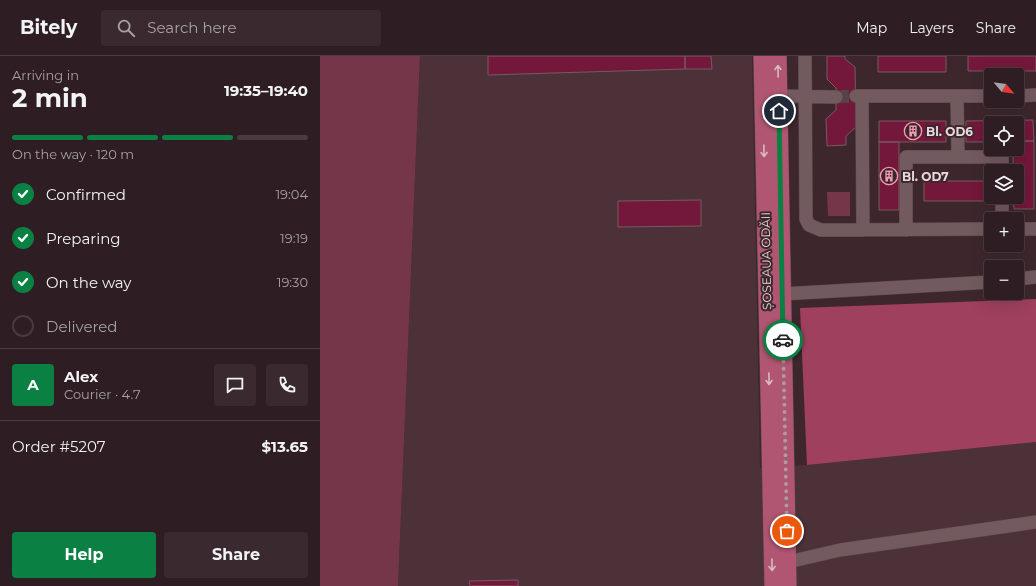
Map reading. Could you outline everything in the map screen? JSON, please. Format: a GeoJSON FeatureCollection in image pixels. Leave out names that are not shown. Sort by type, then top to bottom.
{"type":"FeatureCollection","features":[{"type":"Feature","properties":{"kind":"main road","name":"ȘOSEAUA ODĂII"},"geometry":{"type":"LineString","coordinates":[[762,56],[773,586]]}},
{"type":"Feature","properties":{"kind":"main road","name":"ȘOSEAUA ODĂII"},"geometry":{"type":"LineString","coordinates":[[778,56],[788,586]]}},
{"type":"Feature","properties":{"kind":"street"},"geometry":{"type":"LineString","coordinates":[[805,56],[806,220],[809,225],[821,230],[984,229]]}},
{"type":"Feature","properties":{"kind":"street"},"geometry":{"type":"LineString","coordinates":[[1024,96],[1036,95]]}},
{"type":"Feature","properties":{"kind":"street"},"geometry":{"type":"LineString","coordinates":[[779,96],[836,96]]}},
{"type":"Feature","properties":{"kind":"street"},"geometry":{"type":"LineString","coordinates":[[863,230],[859,96],[984,96]]}},
{"type":"Feature","properties":{"kind":"street"},"geometry":{"type":"LineString","coordinates":[[957,96],[958,156]]}},
{"type":"Feature","properties":{"kind":"street"},"geometry":{"type":"LineString","coordinates":[[906,230],[906,157],[1002,157],[1002,164]]}},
{"type":"Feature","properties":{"kind":"street"},"geometry":{"type":"LineString","coordinates":[[1024,229],[1036,229]]}},
{"type":"Feature","properties":{"kind":"street"},"geometry":{"type":"LineString","coordinates":[[1024,278],[1036,277]]}},
{"type":"Feature","properties":{"kind":"street"},"geometry":{"type":"LineString","coordinates":[[782,294],[984,282]]}},
{"type":"Feature","properties":{"kind":"street"},"geometry":{"type":"LineString","coordinates":[[788,562],[840,550],[1036,522]]}},
{"type":"Feature","properties":{"kind":"shaded area"},"geometry":{"type":"Polygon","coordinates":[[[320,56],[420,56],[398,586],[320,586],[320,56]]]}},
{"type":"Feature","properties":{"kind":"shaded area"},"geometry":{"type":"Polygon","coordinates":[[[420,56],[752,56],[760,468],[807,465],[1036,442],[1036,586],[398,586],[420,56]]]}},
{"type":"Feature","properties":{"kind":"shaded area"},"geometry":{"type":"Polygon","coordinates":[[[827,192],[850,192],[850,216],[828,216],[827,192]]]}},
{"type":"Feature","properties":{"kind":"shaded area"},"geometry":{"type":"Polygon","coordinates":[[[1036,299],[1036,442],[807,465],[800,308],[1036,299]]]}},
{"type":"Feature","properties":{"kind":"building"},"geometry":{"type":"Polygon","coordinates":[[[488,56],[685,56],[685,69],[488,75],[488,56]]]}},
{"type":"Feature","properties":{"kind":"building"},"geometry":{"type":"Polygon","coordinates":[[[685,56],[711,56],[712,69],[685,69],[685,56]]]}},
{"type":"Feature","properties":{"kind":"building"},"geometry":{"type":"Polygon","coordinates":[[[827,56],[845,56],[845,59],[855,67],[856,127],[846,136],[846,145],[827,146],[826,119],[836,110],[836,88],[827,79],[827,56]]]}},
{"type":"Feature","properties":{"kind":"building"},"geometry":{"type":"Polygon","coordinates":[[[878,56],[946,56],[946,72],[878,72],[878,56]]]}},
{"type":"Feature","properties":{"kind":"building"},"geometry":{"type":"Polygon","coordinates":[[[968,56],[1036,56],[1036,71],[1024,71],[1024,68],[984,68],[984,71],[968,71],[968,56]]]}},
{"type":"Feature","properties":{"kind":"building"},"geometry":{"type":"Polygon","coordinates":[[[1024,120],[1033,120],[1034,141],[1024,141],[1024,120]]]}},
{"type":"Feature","properties":{"kind":"building","name":"Bl. OD6"},"geometry":{"type":"Polygon","coordinates":[[[879,121],[946,121],[946,142],[879,142],[879,121]]]}},
{"type":"Feature","properties":{"kind":"building"},"geometry":{"type":"Polygon","coordinates":[[[966,121],[984,121],[984,142],[966,142],[966,121]]]}},
{"type":"Feature","properties":{"kind":"building"},"geometry":{"type":"Polygon","coordinates":[[[1024,141],[1034,141],[1034,209],[1014,209],[1014,204],[1024,204],[1024,164],[1013,164],[1013,156],[1024,156],[1024,141]]]}},
{"type":"Feature","properties":{"kind":"building","name":"Bl. OD7"},"geometry":{"type":"Polygon","coordinates":[[[879,142],[899,142],[899,210],[879,210],[879,142]]]}},
{"type":"Feature","properties":{"kind":"building"},"geometry":{"type":"Polygon","coordinates":[[[924,181],[984,181],[984,201],[924,201],[924,181]]]}},
{"type":"Feature","properties":{"kind":"building"},"geometry":{"type":"Polygon","coordinates":[[[701,200],[701,226],[618,227],[618,201],[701,200]]]}},
{"type":"Feature","properties":{"kind":"building"},"geometry":{"type":"Polygon","coordinates":[[[518,580],[518,586],[470,586],[469,581],[518,580]]]}},
{"type":"Feature","properties":{"kind":"tunnel"},"geometry":{"type":"LineString","coordinates":[[836,97],[856,96]]}},
{"type":"Feature","properties":{"kind":"way so far"},"geometry":{"type":"LineString","coordinates":[[783,340],[787,531]]}},
{"type":"Feature","properties":{"kind":"place","name":"Bl. OD6"},"geometry":{"type":"Point","coordinates":[913,131]}},
{"type":"Feature","properties":{"kind":"place","name":"Bl. OD7"},"geometry":{"type":"Point","coordinates":[889,176]}},
{"type":"Feature","properties":{"kind":"route"},"geometry":{"type":"LineString","coordinates":[[779,111],[783,340]]}}]}
